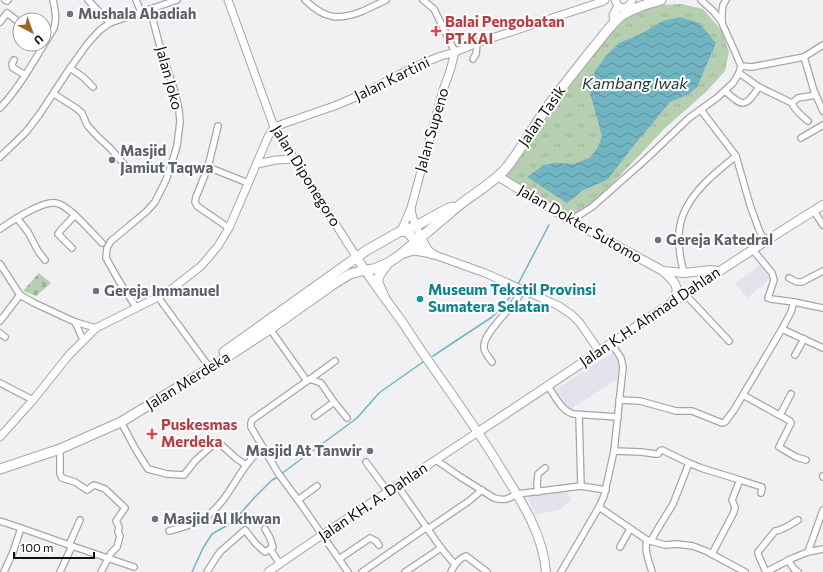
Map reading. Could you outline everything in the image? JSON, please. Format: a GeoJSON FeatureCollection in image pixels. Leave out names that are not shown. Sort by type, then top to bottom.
{"type":"FeatureCollection","features":[{"type":"Feature","properties":{"kind":"main road","name":"Jalan Tasik"},"geometry":{"type":"LineString","coordinates":[[457,206],[499,177],[548,106],[614,23],[630,11],[661,0]]}},
{"type":"Feature","properties":{"kind":"main road","name":"Jalan Dokter Sutomo"},"geometry":{"type":"LineString","coordinates":[[499,177],[570,220],[663,271]]}},
{"type":"Feature","properties":{"kind":"main road","name":"Jalan K.H. Ahmad Dahlan"},"geometry":{"type":"LineString","coordinates":[[478,432],[718,271],[823,205]]}},
{"type":"Feature","properties":{"kind":"main road"},"geometry":{"type":"LineString","coordinates":[[384,296],[378,283],[378,278],[388,263],[400,255],[457,206]]}},
{"type":"Feature","properties":{"kind":"main road","name":"Jalan Merdeka"},"geometry":{"type":"LineString","coordinates":[[2,465],[60,449],[122,422],[208,366],[367,250],[401,231],[416,226],[447,209],[457,206]]}},
{"type":"Feature","properties":{"kind":"main road"},"geometry":{"type":"LineString","coordinates":[[401,231],[409,233],[414,238],[418,239],[432,254]]}},
{"type":"Feature","properties":{"kind":"main road"},"geometry":{"type":"LineString","coordinates":[[357,258],[478,432],[517,494],[537,536],[543,554],[546,572]]}},
{"type":"Feature","properties":{"kind":"main road","name":"Jalan Merdeka"},"geometry":{"type":"LineString","coordinates":[[2,465],[54,445],[119,417],[270,329],[350,274],[374,269],[388,263]]}},
{"type":"Feature","properties":{"kind":"main road"},"geometry":{"type":"LineString","coordinates":[[663,271],[684,273],[711,270],[718,271]]}},
{"type":"Feature","properties":{"kind":"main road"},"geometry":{"type":"LineString","coordinates":[[663,271],[672,279],[677,288],[676,296],[673,302]]}},
{"type":"Feature","properties":{"kind":"street"},"geometry":{"type":"LineString","coordinates":[[52,31],[56,22],[53,0]]}},
{"type":"Feature","properties":{"kind":"street"},"geometry":{"type":"LineString","coordinates":[[88,0],[110,23]]}},
{"type":"Feature","properties":{"kind":"street"},"geometry":{"type":"LineString","coordinates":[[136,0],[141,12]]}},
{"type":"Feature","properties":{"kind":"street"},"geometry":{"type":"LineString","coordinates":[[0,158],[26,132],[54,94],[88,42],[100,30],[110,23],[150,9],[159,3],[177,0]]}},
{"type":"Feature","properties":{"kind":"street","name":"Jalan Diponegoro"},"geometry":{"type":"LineString","coordinates":[[228,0],[274,127],[357,258]]}},
{"type":"Feature","properties":{"kind":"street"},"geometry":{"type":"LineString","coordinates":[[305,0],[316,10],[336,17],[352,15],[386,0]]}},
{"type":"Feature","properties":{"kind":"street"},"geometry":{"type":"LineString","coordinates":[[423,0],[434,9],[455,52]]}},
{"type":"Feature","properties":{"kind":"street","name":"Jalan Kartini"},"geometry":{"type":"LineString","coordinates":[[274,127],[337,105],[358,96],[416,66],[477,43],[610,2],[626,8],[630,5],[632,0]]}},
{"type":"Feature","properties":{"kind":"street"},"geometry":{"type":"LineString","coordinates":[[701,0],[714,12],[722,23],[735,52],[740,70],[759,87],[792,103],[797,111],[808,121]]}},
{"type":"Feature","properties":{"kind":"street"},"geometry":{"type":"LineString","coordinates":[[722,23],[723,5],[726,0]]}},
{"type":"Feature","properties":{"kind":"street"},"geometry":{"type":"LineString","coordinates":[[610,2],[614,23]]}},
{"type":"Feature","properties":{"kind":"street","name":"Jalan Joko"},"geometry":{"type":"LineString","coordinates":[[136,307],[106,258],[107,248],[111,241],[147,211],[155,202],[166,180],[173,159],[177,146],[180,122],[176,92],[159,42],[150,9]]}},
{"type":"Feature","properties":{"kind":"street"},"geometry":{"type":"LineString","coordinates":[[0,22],[7,13],[12,17]]}},
{"type":"Feature","properties":{"kind":"street"},"geometry":{"type":"LineString","coordinates":[[473,59],[476,54],[477,43]]}},
{"type":"Feature","properties":{"kind":"street"},"geometry":{"type":"LineString","coordinates":[[570,220],[592,207],[645,160],[689,118],[725,91],[733,83],[740,70],[804,57],[823,45]]}},
{"type":"Feature","properties":{"kind":"street"},"geometry":{"type":"LineString","coordinates":[[0,108],[25,75],[39,52]]}},
{"type":"Feature","properties":{"kind":"street","name":"Jalan Supeno"},"geometry":{"type":"LineString","coordinates":[[401,231],[411,208],[443,90],[455,52]]}},
{"type":"Feature","properties":{"kind":"street"},"geometry":{"type":"LineString","coordinates":[[441,56],[450,71]]}},
{"type":"Feature","properties":{"kind":"street"},"geometry":{"type":"LineString","coordinates":[[804,57],[816,95],[823,111]]}},
{"type":"Feature","properties":{"kind":"street"},"geometry":{"type":"LineString","coordinates":[[14,60],[12,64],[13,68],[25,75]]}},
{"type":"Feature","properties":{"kind":"street"},"geometry":{"type":"LineString","coordinates":[[70,68],[83,77],[93,87]]}},
{"type":"Feature","properties":{"kind":"street"},"geometry":{"type":"LineString","coordinates":[[725,91],[742,104],[747,102],[754,95],[759,87]]}},
{"type":"Feature","properties":{"kind":"street"},"geometry":{"type":"LineString","coordinates":[[54,94],[82,113],[87,125],[128,169]]}},
{"type":"Feature","properties":{"kind":"street"},"geometry":{"type":"LineString","coordinates":[[792,103],[798,98],[816,95]]}},
{"type":"Feature","properties":{"kind":"street"},"geometry":{"type":"LineString","coordinates":[[701,110],[736,156],[750,205],[764,242]]}},
{"type":"Feature","properties":{"kind":"street"},"geometry":{"type":"LineString","coordinates":[[801,138],[823,125]]}},
{"type":"Feature","properties":{"kind":"street"},"geometry":{"type":"LineString","coordinates":[[218,126],[208,167],[195,202],[197,206],[229,228]]}},
{"type":"Feature","properties":{"kind":"street"},"geometry":{"type":"LineString","coordinates":[[0,437],[33,400],[69,355],[96,328],[158,297],[173,288],[201,266],[218,246],[229,228],[268,137],[274,127]]}},
{"type":"Feature","properties":{"kind":"street"},"geometry":{"type":"LineString","coordinates":[[684,273],[680,257],[680,235],[681,223],[685,210],[692,198],[705,183],[736,156]]}},
{"type":"Feature","properties":{"kind":"street"},"geometry":{"type":"LineString","coordinates":[[257,164],[276,160],[294,159]]}},
{"type":"Feature","properties":{"kind":"street"},"geometry":{"type":"LineString","coordinates":[[208,167],[248,183]]}},
{"type":"Feature","properties":{"kind":"street"},"geometry":{"type":"LineString","coordinates":[[0,229],[42,205],[56,203],[63,206],[75,215],[102,243]]}},
{"type":"Feature","properties":{"kind":"street"},"geometry":{"type":"LineString","coordinates":[[411,208],[418,239]]}},
{"type":"Feature","properties":{"kind":"street"},"geometry":{"type":"LineString","coordinates":[[814,211],[823,225]]}},
{"type":"Feature","properties":{"kind":"street"},"geometry":{"type":"LineString","coordinates":[[72,248],[58,234],[75,215]]}},
{"type":"Feature","properties":{"kind":"street"},"geometry":{"type":"LineString","coordinates":[[17,218],[28,232],[34,245],[45,260]]}},
{"type":"Feature","properties":{"kind":"street"},"geometry":{"type":"LineString","coordinates":[[752,250],[772,273],[774,280],[768,298],[823,308]]}},
{"type":"Feature","properties":{"kind":"street"},"geometry":{"type":"LineString","coordinates":[[400,255],[411,251],[432,254],[485,273],[559,306],[580,323],[599,351]]}},
{"type":"Feature","properties":{"kind":"street"},"geometry":{"type":"LineString","coordinates":[[0,264],[20,295],[75,322],[96,328]]}},
{"type":"Feature","properties":{"kind":"street"},"geometry":{"type":"LineString","coordinates":[[788,278],[797,282],[802,282],[823,271]]}},
{"type":"Feature","properties":{"kind":"street"},"geometry":{"type":"LineString","coordinates":[[492,362],[485,351],[484,345],[486,338],[494,326],[512,307],[519,288]]}},
{"type":"Feature","properties":{"kind":"street"},"geometry":{"type":"LineString","coordinates":[[685,294],[729,341]]}},
{"type":"Feature","properties":{"kind":"street"},"geometry":{"type":"LineString","coordinates":[[0,321],[20,295]]}},
{"type":"Feature","properties":{"kind":"street"},"geometry":{"type":"LineString","coordinates":[[158,297],[208,366]]}},
{"type":"Feature","properties":{"kind":"street"},"geometry":{"type":"LineString","coordinates":[[620,400],[640,401],[676,411],[692,411],[723,423],[725,422],[734,410],[782,329],[791,312],[794,302]]}},
{"type":"Feature","properties":{"kind":"street"},"geometry":{"type":"LineString","coordinates":[[75,322],[83,340]]}},
{"type":"Feature","properties":{"kind":"street"},"geometry":{"type":"LineString","coordinates":[[270,329],[309,380],[321,383],[347,418]]}},
{"type":"Feature","properties":{"kind":"street"},"geometry":{"type":"LineString","coordinates":[[782,329],[823,348]]}},
{"type":"Feature","properties":{"kind":"street"},"geometry":{"type":"LineString","coordinates":[[795,355],[804,339]]}},
{"type":"Feature","properties":{"kind":"street"},"geometry":{"type":"LineString","coordinates":[[562,572],[599,507],[606,490],[614,451],[620,400],[622,362],[611,343]]}},
{"type":"Feature","properties":{"kind":"street"},"geometry":{"type":"LineString","coordinates":[[335,361],[252,420],[251,427],[278,473],[348,572]]}},
{"type":"Feature","properties":{"kind":"street"},"geometry":{"type":"LineString","coordinates":[[0,383],[33,400]]}},
{"type":"Feature","properties":{"kind":"street"},"geometry":{"type":"LineString","coordinates":[[548,386],[563,408],[568,412],[579,415],[618,417]]}},
{"type":"Feature","properties":{"kind":"street"},"geometry":{"type":"LineString","coordinates":[[780,415],[791,394]]}},
{"type":"Feature","properties":{"kind":"street"},"geometry":{"type":"LineString","coordinates":[[743,395],[790,420],[791,423],[779,447],[796,457],[806,460]]}},
{"type":"Feature","properties":{"kind":"street"},"geometry":{"type":"LineString","coordinates":[[315,416],[334,402]]}},
{"type":"Feature","properties":{"kind":"street"},"geometry":{"type":"LineString","coordinates":[[579,415],[581,486]]}},
{"type":"Feature","properties":{"kind":"street"},"geometry":{"type":"LineString","coordinates":[[122,422],[146,466],[152,470],[184,476],[195,461],[217,441],[246,465]]}},
{"type":"Feature","properties":{"kind":"street","name":"Jalan KH. A. Dahlan"},"geometry":{"type":"LineString","coordinates":[[268,572],[478,432]]}},
{"type":"Feature","properties":{"kind":"street"},"geometry":{"type":"LineString","coordinates":[[169,531],[205,518],[224,500],[246,465],[263,447]]}},
{"type":"Feature","properties":{"kind":"street"},"geometry":{"type":"LineString","coordinates":[[60,449],[60,474],[62,478],[75,482],[87,490],[94,485],[103,488],[125,507],[116,521],[120,526],[118,532],[120,538],[117,547],[108,558],[101,572]]}},
{"type":"Feature","properties":{"kind":"street"},"geometry":{"type":"LineString","coordinates":[[614,451],[658,454],[662,450],[701,468],[762,487],[760,493]]}},
{"type":"Feature","properties":{"kind":"street"},"geometry":{"type":"LineString","coordinates":[[436,460],[494,498],[500,500],[508,499],[517,494],[581,486],[606,490]]}},
{"type":"Feature","properties":{"kind":"street"},"geometry":{"type":"LineString","coordinates":[[366,462],[388,492]]}},
{"type":"Feature","properties":{"kind":"street"},"geometry":{"type":"LineString","coordinates":[[652,572],[646,545],[673,504],[689,463]]}},
{"type":"Feature","properties":{"kind":"street"},"geometry":{"type":"LineString","coordinates":[[538,492],[538,474],[545,468]]}},
{"type":"Feature","properties":{"kind":"street"},"geometry":{"type":"LineString","coordinates":[[712,554],[734,512],[735,507],[732,500],[740,480]]}},
{"type":"Feature","properties":{"kind":"street"},"geometry":{"type":"LineString","coordinates":[[397,485],[441,548],[455,564]]}},
{"type":"Feature","properties":{"kind":"street"},"geometry":{"type":"LineString","coordinates":[[298,500],[317,486]]}},
{"type":"Feature","properties":{"kind":"street"},"geometry":{"type":"LineString","coordinates":[[362,572],[469,501],[482,490]]}},
{"type":"Feature","properties":{"kind":"street"},"geometry":{"type":"LineString","coordinates":[[599,507],[630,529],[649,540],[666,545],[677,544],[694,546],[745,572]]}},
{"type":"Feature","properties":{"kind":"street"},"geometry":{"type":"LineString","coordinates":[[808,552],[823,510]]}},
{"type":"Feature","properties":{"kind":"street"},"geometry":{"type":"LineString","coordinates":[[60,572],[80,520]]}},
{"type":"Feature","properties":{"kind":"street"},"geometry":{"type":"LineString","coordinates":[[798,520],[784,529],[776,531],[758,552],[766,572],[788,560],[808,552],[823,549]]}},
{"type":"Feature","properties":{"kind":"street"},"geometry":{"type":"LineString","coordinates":[[0,521],[134,567]]}},
{"type":"Feature","properties":{"kind":"street"},"geometry":{"type":"LineString","coordinates":[[4,572],[21,528]]}},
{"type":"Feature","properties":{"kind":"street"},"geometry":{"type":"LineString","coordinates":[[207,572],[217,556],[245,530],[256,544],[265,552],[270,549],[273,546],[265,529]]}},
{"type":"Feature","properties":{"kind":"street"},"geometry":{"type":"LineString","coordinates":[[620,547],[630,529]]}},
{"type":"Feature","properties":{"kind":"street"},"geometry":{"type":"LineString","coordinates":[[339,559],[370,538],[376,541],[379,545]]}},
{"type":"Feature","properties":{"kind":"street"},"geometry":{"type":"LineString","coordinates":[[405,572],[441,548]]}},
{"type":"Feature","properties":{"kind":"street"},"geometry":{"type":"LineString","coordinates":[[270,549],[280,564]]}},
{"type":"Feature","properties":{"kind":"street"},"geometry":{"type":"LineString","coordinates":[[451,572],[455,564],[464,556],[487,572]]}},
{"type":"Feature","properties":{"kind":"street"},"geometry":{"type":"LineString","coordinates":[[788,560],[798,572]]}},
{"type":"Feature","properties":{"kind":"shaded area"},"geometry":{"type":"Polygon","coordinates":[[[760,265],[770,279],[747,298],[735,283],[760,265]]]}},
{"type":"Feature","properties":{"kind":"shaded area"},"geometry":{"type":"Polygon","coordinates":[[[612,353],[620,365],[620,377],[569,410],[556,389],[612,353]]]}},
{"type":"Feature","properties":{"kind":"shaded area"},"geometry":{"type":"Polygon","coordinates":[[[566,490],[571,500],[559,510],[535,515],[527,495],[566,490]]]}},
{"type":"Feature","properties":{"kind":"green space"},"geometry":{"type":"Polygon","coordinates":[[[682,4],[703,9],[722,31],[729,52],[725,71],[706,92],[665,128],[597,200],[577,213],[564,213],[503,177],[543,119],[614,28],[635,12],[657,5],[682,4]]]}},
{"type":"Feature","properties":{"kind":"green space"},"geometry":{"type":"Polygon","coordinates":[[[39,273],[51,283],[36,296],[23,291],[39,273]]]}},
{"type":"Feature","properties":{"kind":"water","name":"Kambang Iwak"},"geometry":{"type":"Polygon","coordinates":[[[680,17],[699,23],[716,43],[697,87],[689,94],[670,102],[608,179],[583,190],[567,203],[527,177],[544,165],[556,163],[574,164],[591,157],[598,147],[602,136],[590,93],[595,71],[606,56],[619,43],[641,34],[663,21],[680,17]]]}},
{"type":"Feature","properties":{"kind":"waterway"},"geometry":{"type":"LineString","coordinates":[[517,286],[549,225]]}},
{"type":"Feature","properties":{"kind":"waterway"},"geometry":{"type":"LineString","coordinates":[[433,356],[492,317],[516,289]]}},
{"type":"Feature","properties":{"kind":"waterway"},"geometry":{"type":"LineString","coordinates":[[281,474],[357,418],[379,393],[423,362]]}},
{"type":"Feature","properties":{"kind":"waterway"},"geometry":{"type":"LineString","coordinates":[[192,572],[203,548],[212,534],[226,526],[239,515],[272,480],[278,477]]}},
{"type":"Feature","properties":{"kind":"place","name":"Mushala Abadiah"},"geometry":{"type":"Point","coordinates":[70,14]}},
{"type":"Feature","properties":{"kind":"place","name":"Balai Pengobatan PT.KAI"},"geometry":{"type":"Point","coordinates":[436,31]}},
{"type":"Feature","properties":{"kind":"place","name":"Masjid Jamiut Taqwa"},"geometry":{"type":"Point","coordinates":[112,160]}},
{"type":"Feature","properties":{"kind":"place","name":"Gereja Katedral"},"geometry":{"type":"Point","coordinates":[658,240]}},
{"type":"Feature","properties":{"kind":"place","name":"Gereja Immanuel"},"geometry":{"type":"Point","coordinates":[96,291]}},
{"type":"Feature","properties":{"kind":"place","name":"Museum Tekstil Provinsi Sumatera Selatan"},"geometry":{"type":"Point","coordinates":[420,299]}},
{"type":"Feature","properties":{"kind":"place","name":"Puskesmas Merdeka"},"geometry":{"type":"Point","coordinates":[152,434]}},
{"type":"Feature","properties":{"kind":"place","name":"Masjid At Tanwir"},"geometry":{"type":"Point","coordinates":[370,451]}},
{"type":"Feature","properties":{"kind":"place","name":"Masjid Al Ikhwan"},"geometry":{"type":"Point","coordinates":[155,519]}}]}
